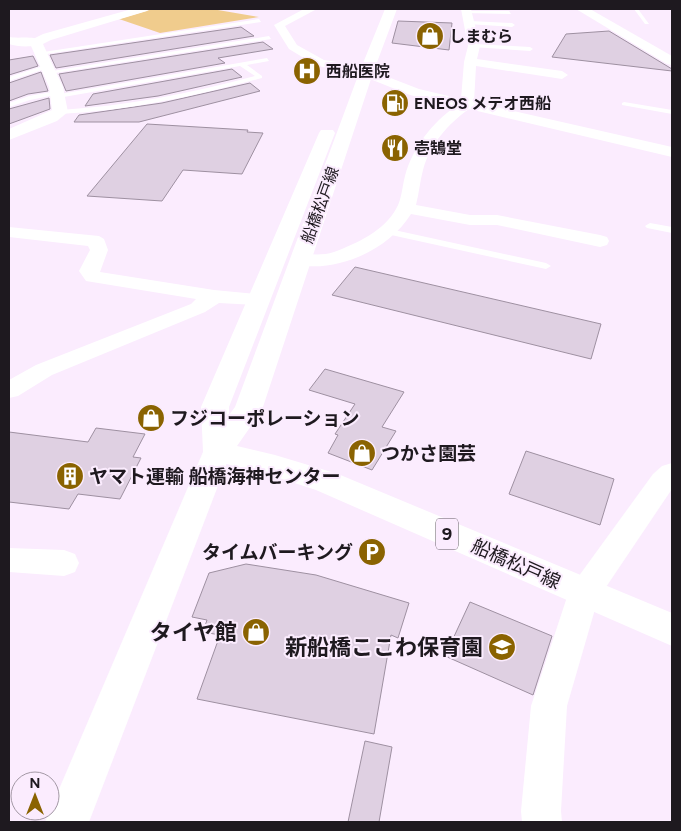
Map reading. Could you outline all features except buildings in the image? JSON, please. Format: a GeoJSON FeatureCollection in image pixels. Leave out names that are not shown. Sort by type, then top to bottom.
{"type":"FeatureCollection","features":[{"type":"Feature","properties":{"kind":"main road"},"geometry":{"type":"LineString","coordinates":[[9,135],[51,118],[60,112],[61,106],[58,94],[39,48],[47,37],[143,9]]}},
{"type":"Feature","properties":{"kind":"main road"},"geometry":{"type":"LineString","coordinates":[[373,21],[378,9]]}},
{"type":"Feature","properties":{"kind":"main road","name":"船橋松戸線"},"geometry":{"type":"LineString","coordinates":[[217,452],[215,407],[258,299],[359,65],[391,9]]}},
{"type":"Feature","properties":{"kind":"main road"},"geometry":{"type":"LineString","coordinates":[[582,9],[672,61]]}},
{"type":"Feature","properties":{"kind":"main road","name":"船橋松戸線"},"geometry":{"type":"LineString","coordinates":[[217,452],[248,410],[300,260],[359,65]]}},
{"type":"Feature","properties":{"kind":"main road"},"geometry":{"type":"LineString","coordinates":[[67,822],[217,452]]}},
{"type":"Feature","properties":{"kind":"main road","name":"船橋松戸線"},"geometry":{"type":"LineString","coordinates":[[217,452],[275,466],[327,482],[584,594],[672,630]]}},
{"type":"Feature","properties":{"kind":"street"},"geometry":{"type":"LineString","coordinates":[[307,9],[279,26],[293,47],[321,63],[359,65],[415,92],[672,152]]}},
{"type":"Feature","properties":{"kind":"street"},"geometry":{"type":"LineString","coordinates":[[300,260],[318,262],[335,258],[365,246],[398,221],[406,208],[419,158],[437,129],[467,104],[470,26]]}},
{"type":"Feature","properties":{"kind":"street"},"geometry":{"type":"LineString","coordinates":[[10,43],[39,48]]}},
{"type":"Feature","properties":{"kind":"street"},"geometry":{"type":"LineString","coordinates":[[470,62],[562,75]]}},
{"type":"Feature","properties":{"kind":"street"},"geometry":{"type":"LineString","coordinates":[[406,208],[470,220],[497,220],[600,241]]}},
{"type":"Feature","properties":{"kind":"street"},"geometry":{"type":"LineString","coordinates":[[9,232],[92,240],[97,243],[99,250],[89,271],[93,277],[214,296],[258,299]]}},
{"type":"Feature","properties":{"kind":"street"},"geometry":{"type":"LineString","coordinates":[[9,390],[44,370],[198,308],[214,296]]}},
{"type":"Feature","properties":{"kind":"street"},"geometry":{"type":"LineString","coordinates":[[542,822],[541,811],[549,706],[584,594],[663,481],[672,473]]}},
{"type":"Feature","properties":{"kind":"street"},"geometry":{"type":"LineString","coordinates":[[9,560],[64,563]]}},
{"type":"Feature","properties":{"kind":"lane"},"geometry":{"type":"LineString","coordinates":[[636,9],[647,23]]}},
{"type":"Feature","properties":{"kind":"lane"},"geometry":{"type":"LineString","coordinates":[[470,26],[509,13]]}},
{"type":"Feature","properties":{"kind":"lane"},"geometry":{"type":"LineString","coordinates":[[39,48],[259,21]]}},
{"type":"Feature","properties":{"kind":"lane"},"geometry":{"type":"LineString","coordinates":[[470,26],[512,25]]}},
{"type":"Feature","properties":{"kind":"lane"},"geometry":{"type":"LineString","coordinates":[[470,26],[509,39]]}},
{"type":"Feature","properties":{"kind":"lane"},"geometry":{"type":"LineString","coordinates":[[470,26],[530,49]]}},
{"type":"Feature","properties":{"kind":"lane"},"geometry":{"type":"LineString","coordinates":[[9,79],[48,69],[269,38]]}},
{"type":"Feature","properties":{"kind":"lane"},"geometry":{"type":"LineString","coordinates":[[9,105],[29,98],[267,60]]}},
{"type":"Feature","properties":{"kind":"lane"},"geometry":{"type":"LineString","coordinates":[[60,112],[90,111],[172,100],[260,77],[241,64]]}},
{"type":"Feature","properties":{"kind":"lane"},"geometry":{"type":"LineString","coordinates":[[624,104],[672,112]]}},
{"type":"Feature","properties":{"kind":"lane"},"geometry":{"type":"LineString","coordinates":[[650,226],[672,230]]}},
{"type":"Feature","properties":{"kind":"lane"},"geometry":{"type":"LineString","coordinates":[[385,231],[546,266]]}},
{"type":"Feature","properties":{"kind":"shaded area"},"geometry":{"type":"Polygon","coordinates":[[[153,9],[212,9],[259,17],[160,33],[119,19],[153,9]]]}},
{"type":"Feature","properties":{"kind":"place","name":"しまむら"},"geometry":{"type":"Point","coordinates":[430,36]}},
{"type":"Feature","properties":{"kind":"place","name":"西船医院"},"geometry":{"type":"Point","coordinates":[307,71]}},
{"type":"Feature","properties":{"kind":"place","name":"ENEOS メテオ西船"},"geometry":{"type":"Point","coordinates":[395,103]}},
{"type":"Feature","properties":{"kind":"place","name":"壱鵠堂"},"geometry":{"type":"Point","coordinates":[395,148]}},
{"type":"Feature","properties":{"kind":"place","name":"フジコーポレーション"},"geometry":{"type":"Point","coordinates":[151,418]}},
{"type":"Feature","properties":{"kind":"place","name":"つかさ園芸"},"geometry":{"type":"Point","coordinates":[362,453]}},
{"type":"Feature","properties":{"kind":"place","name":"ヤマト運輸 船橋海神センター"},"geometry":{"type":"Point","coordinates":[70,476]}},
{"type":"Feature","properties":{"kind":"place","name":"タイムバーキング"},"geometry":{"type":"Point","coordinates":[372,552]}},
{"type":"Feature","properties":{"kind":"place","name":"タイヤ館"},"geometry":{"type":"Point","coordinates":[256,632]}},
{"type":"Feature","properties":{"kind":"place","name":"新船橋ここわ保育園"},"geometry":{"type":"Point","coordinates":[502,647]}}]}
